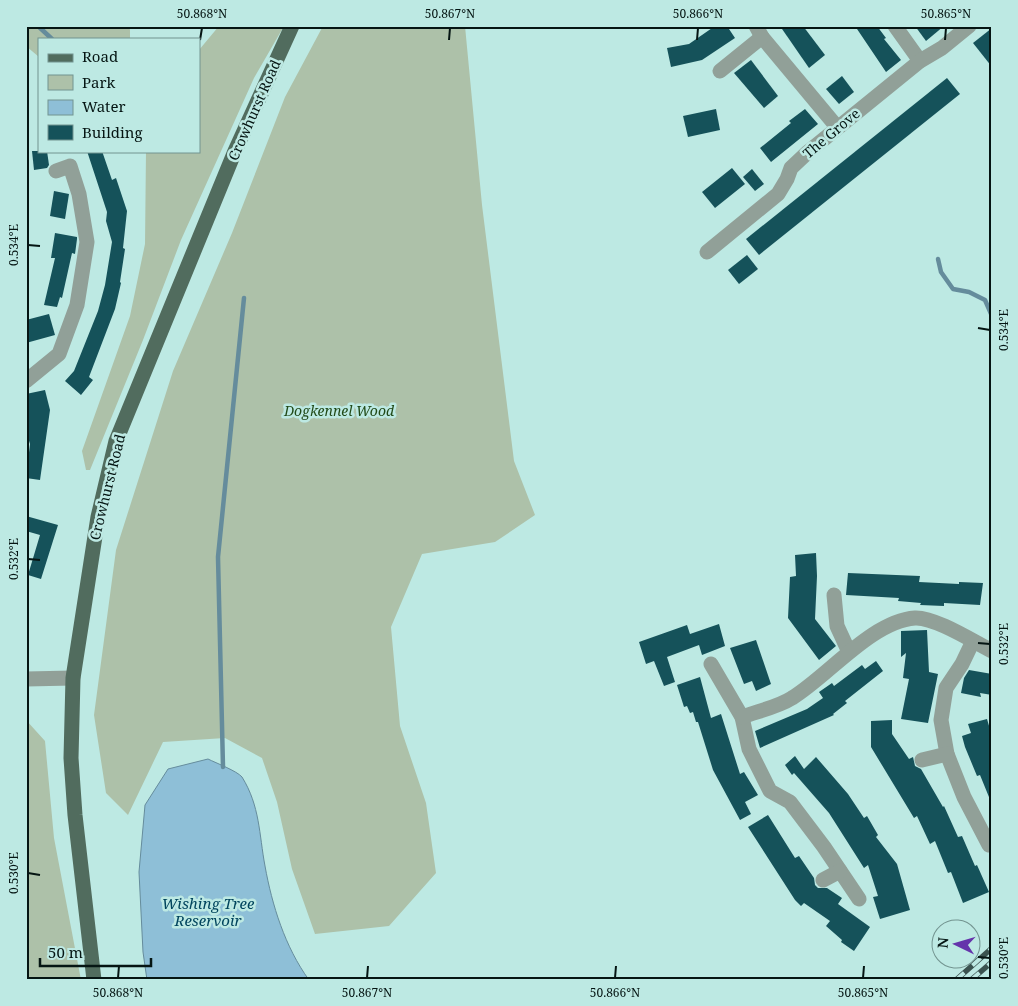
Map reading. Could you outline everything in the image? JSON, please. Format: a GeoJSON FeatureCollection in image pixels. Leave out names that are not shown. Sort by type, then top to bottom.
{"type":"FeatureCollection","features":[{"type":"Feature","properties":{"kind":"main road","name":"Crowhurst Road"},"geometry":{"type":"LineString","coordinates":[[94,980],[75,815],[71,758],[73,678],[96,526],[116,441],[232,160],[292,26]]}},
{"type":"Feature","properties":{"kind":"street"},"geometry":{"type":"LineString","coordinates":[[894,26],[920,61]]}},
{"type":"Feature","properties":{"kind":"street","name":"The Grove"},"geometry":{"type":"LineString","coordinates":[[707,252],[778,194],[791,168],[837,127],[920,61],[942,48],[969,26]]}},
{"type":"Feature","properties":{"kind":"street"},"geometry":{"type":"LineString","coordinates":[[720,70],[759,31],[837,127]]}},
{"type":"Feature","properties":{"kind":"street"},"geometry":{"type":"LineString","coordinates":[[26,381],[59,354],[76,305],[87,242],[78,194],[70,166],[56,171]]}},
{"type":"Feature","properties":{"kind":"street"},"geometry":{"type":"LineString","coordinates":[[834,595],[837,626],[849,652]]}},
{"type":"Feature","properties":{"kind":"street"},"geometry":{"type":"LineString","coordinates":[[742,717],[791,698],[849,652],[886,626],[916,618],[942,624],[992,651]]}},
{"type":"Feature","properties":{"kind":"street"},"geometry":{"type":"LineString","coordinates":[[973,641],[962,664],[946,688],[941,720],[947,754],[964,797],[989,845]]}},
{"type":"Feature","properties":{"kind":"street"},"geometry":{"type":"LineString","coordinates":[[711,664],[742,717],[749,749],[770,791],[790,802],[859,899]]}},
{"type":"Feature","properties":{"kind":"street"},"geometry":{"type":"LineString","coordinates":[[26,680],[73,678]]}},
{"type":"Feature","properties":{"kind":"street"},"geometry":{"type":"LineString","coordinates":[[922,760],[947,754]]}},
{"type":"Feature","properties":{"kind":"street"},"geometry":{"type":"LineString","coordinates":[[823,880],[840,870]]}},
{"type":"Feature","properties":{"kind":"green space"},"geometry":{"type":"Polygon","coordinates":[[[26,26],[129,26],[130,30],[130,38],[38,38],[38,56],[26,46],[26,26]]]}},
{"type":"Feature","properties":{"kind":"green space"},"geometry":{"type":"Polygon","coordinates":[[[219,26],[284,26],[254,78],[181,240],[90,470],[86,470],[82,451],[130,316],[145,244],[146,152],[200,152],[200,49],[219,26]]]}},
{"type":"Feature","properties":{"kind":"green space","name":"Dogkennel Wood"},"geometry":{"type":"Polygon","coordinates":[[[323,26],[465,26],[482,205],[514,461],[535,515],[495,542],[422,554],[391,627],[400,726],[426,803],[436,873],[389,926],[315,934],[292,869],[277,802],[262,758],[225,738],[163,742],[128,815],[106,793],[94,715],[116,550],[173,371],[232,233],[285,97],[323,26]]]}},
{"type":"Feature","properties":{"kind":"green space"},"geometry":{"type":"Polygon","coordinates":[[[26,720],[45,741],[54,838],[81,980],[26,980],[26,720]]]}},
{"type":"Feature","properties":{"kind":"water","name":"Wishing Tree Reservoir"},"geometry":{"type":"Polygon","coordinates":[[[208,759],[242,777],[248,788],[256,809],[268,881],[276,911],[286,940],[309,980],[147,980],[143,952],[139,872],[145,805],[168,769],[208,759]]]}},
{"type":"Feature","properties":{"kind":"building"},"geometry":{"type":"Polygon","coordinates":[[[715,26],[727,26],[735,38],[702,60],[671,67],[667,48],[689,44],[715,26]]]}},
{"type":"Feature","properties":{"kind":"building"},"geometry":{"type":"Polygon","coordinates":[[[780,26],[803,26],[825,55],[809,68],[780,26]]]}},
{"type":"Feature","properties":{"kind":"building"},"geometry":{"type":"Polygon","coordinates":[[[855,26],[877,26],[886,38],[884,39],[901,60],[886,72],[855,26]]]}},
{"type":"Feature","properties":{"kind":"building"},"geometry":{"type":"Polygon","coordinates":[[[915,26],[944,26],[926,41],[915,26]]]}},
{"type":"Feature","properties":{"kind":"building"},"geometry":{"type":"Polygon","coordinates":[[[992,28],[992,67],[973,43],[992,28]]]}},
{"type":"Feature","properties":{"kind":"building"},"geometry":{"type":"Polygon","coordinates":[[[751,60],[778,96],[764,108],[734,73],[751,60]]]}},
{"type":"Feature","properties":{"kind":"building"},"geometry":{"type":"Polygon","coordinates":[[[842,76],[854,92],[839,104],[826,89],[842,76]]]}},
{"type":"Feature","properties":{"kind":"building"},"geometry":{"type":"Polygon","coordinates":[[[947,78],[960,94],[759,255],[746,239],[947,78]]]}},
{"type":"Feature","properties":{"kind":"building"},"geometry":{"type":"Polygon","coordinates":[[[716,109],[720,130],[688,137],[683,116],[716,109]]]}},
{"type":"Feature","properties":{"kind":"building"},"geometry":{"type":"Polygon","coordinates":[[[805,109],[818,124],[771,162],[760,148],[805,109]]]}},
{"type":"Feature","properties":{"kind":"building"},"geometry":{"type":"Polygon","coordinates":[[[32,151],[47,152],[49,165],[47,168],[34,170],[32,151]]]}},
{"type":"Feature","properties":{"kind":"building"},"geometry":{"type":"Polygon","coordinates":[[[87,152],[102,152],[112,180],[116,178],[127,211],[121,283],[115,309],[89,377],[93,380],[81,395],[65,381],[74,371],[98,311],[105,285],[112,242],[106,221],[107,212],[87,152]]]}},
{"type":"Feature","properties":{"kind":"building"},"geometry":{"type":"Polygon","coordinates":[[[732,168],[745,184],[715,208],[702,192],[732,168]]]}},
{"type":"Feature","properties":{"kind":"building"},"geometry":{"type":"Polygon","coordinates":[[[752,169],[764,184],[755,191],[743,177],[752,169]]]}},
{"type":"Feature","properties":{"kind":"building"},"geometry":{"type":"Polygon","coordinates":[[[54,191],[69,194],[65,219],[50,216],[54,191]]]}},
{"type":"Feature","properties":{"kind":"building"},"geometry":{"type":"Polygon","coordinates":[[[55,233],[77,237],[75,254],[72,253],[62,298],[60,297],[57,307],[44,305],[55,258],[51,258],[55,233]]]}},
{"type":"Feature","properties":{"kind":"building"},"geometry":{"type":"Polygon","coordinates":[[[747,255],[758,269],[739,284],[728,270],[747,255]]]}},
{"type":"Feature","properties":{"kind":"building"},"geometry":{"type":"Polygon","coordinates":[[[49,314],[55,335],[26,343],[26,320],[49,314]]]}},
{"type":"Feature","properties":{"kind":"building"},"geometry":{"type":"Polygon","coordinates":[[[45,390],[50,410],[40,480],[26,478],[30,444],[26,431],[26,394],[45,390]]]}},
{"type":"Feature","properties":{"kind":"building"},"geometry":{"type":"Polygon","coordinates":[[[26,516],[58,525],[41,579],[28,575],[40,535],[26,531],[26,516]]]}},
{"type":"Feature","properties":{"kind":"building"},"geometry":{"type":"Polygon","coordinates":[[[816,553],[815,619],[836,646],[819,660],[788,618],[790,577],[796,576],[795,555],[816,553]]]}},
{"type":"Feature","properties":{"kind":"building"},"geometry":{"type":"Polygon","coordinates":[[[848,573],[920,576],[919,582],[983,583],[980,605],[944,603],[944,606],[920,605],[921,603],[898,601],[899,598],[846,595],[848,573]]]}},
{"type":"Feature","properties":{"kind":"building"},"geometry":{"type":"Polygon","coordinates":[[[719,624],[725,646],[702,655],[699,645],[667,657],[675,682],[664,686],[654,661],[646,664],[639,642],[687,625],[690,634],[719,624]]]}},
{"type":"Feature","properties":{"kind":"building"},"geometry":{"type":"Polygon","coordinates":[[[927,630],[929,672],[938,674],[928,723],[901,719],[909,679],[903,678],[906,653],[901,657],[901,631],[927,630]]]}},
{"type":"Feature","properties":{"kind":"building"},"geometry":{"type":"Polygon","coordinates":[[[756,640],[771,684],[756,691],[752,681],[744,684],[730,648],[756,640]]]}},
{"type":"Feature","properties":{"kind":"building"},"geometry":{"type":"Polygon","coordinates":[[[876,661],[883,671],[845,701],[847,703],[834,715],[760,748],[755,731],[807,709],[823,698],[819,692],[832,683],[834,686],[862,665],[865,669],[876,661]]]}},
{"type":"Feature","properties":{"kind":"building"},"geometry":{"type":"Polygon","coordinates":[[[969,670],[992,674],[992,695],[980,693],[981,697],[961,693],[964,678],[969,670]]]}},
{"type":"Feature","properties":{"kind":"building"},"geometry":{"type":"Polygon","coordinates":[[[700,677],[711,718],[721,714],[740,774],[744,772],[758,795],[745,802],[751,814],[740,820],[713,770],[698,722],[696,722],[693,712],[690,713],[687,706],[684,707],[677,685],[700,677]]]}},
{"type":"Feature","properties":{"kind":"building"},"geometry":{"type":"Polygon","coordinates":[[[987,719],[992,736],[991,802],[980,775],[977,776],[962,736],[971,733],[968,724],[987,719]]]}},
{"type":"Feature","properties":{"kind":"building"},"geometry":{"type":"Polygon","coordinates":[[[892,720],[892,734],[909,759],[913,757],[915,766],[921,769],[944,806],[958,837],[962,836],[989,892],[963,903],[951,872],[948,873],[935,841],[930,844],[917,816],[914,818],[871,747],[871,721],[892,720]]]}},
{"type":"Feature","properties":{"kind":"building"},"geometry":{"type":"Polygon","coordinates":[[[795,756],[804,769],[816,757],[848,794],[864,818],[867,816],[878,835],[876,837],[897,864],[910,910],[880,919],[873,897],[878,896],[868,865],[864,868],[829,813],[794,773],[792,775],[785,765],[795,756]]]}},
{"type":"Feature","properties":{"kind":"building"},"geometry":{"type":"Polygon","coordinates":[[[768,815],[795,858],[799,856],[814,878],[815,885],[818,888],[827,888],[842,898],[838,904],[870,927],[854,951],[841,942],[842,940],[826,926],[830,921],[804,903],[801,906],[795,900],[748,827],[768,815]]]}},
{"type":"Feature","properties":{"kind":"waterway"},"geometry":{"type":"LineString","coordinates":[[38,26],[51,38]]}},
{"type":"Feature","properties":{"kind":"waterway"},"geometry":{"type":"LineString","coordinates":[[938,259],[941,272],[953,289],[969,292],[985,300],[992,316]]}},
{"type":"Feature","properties":{"kind":"waterway"},"geometry":{"type":"LineString","coordinates":[[223,767],[218,557],[244,298]]}},
{"type":"Feature","properties":{"kind":"railway"},"geometry":{"type":"LineString","coordinates":[[956,980],[992,948]]}},
{"type":"Feature","properties":{"kind":"railway"},"geometry":{"type":"LineString","coordinates":[[971,980],[992,962]]}}]}
